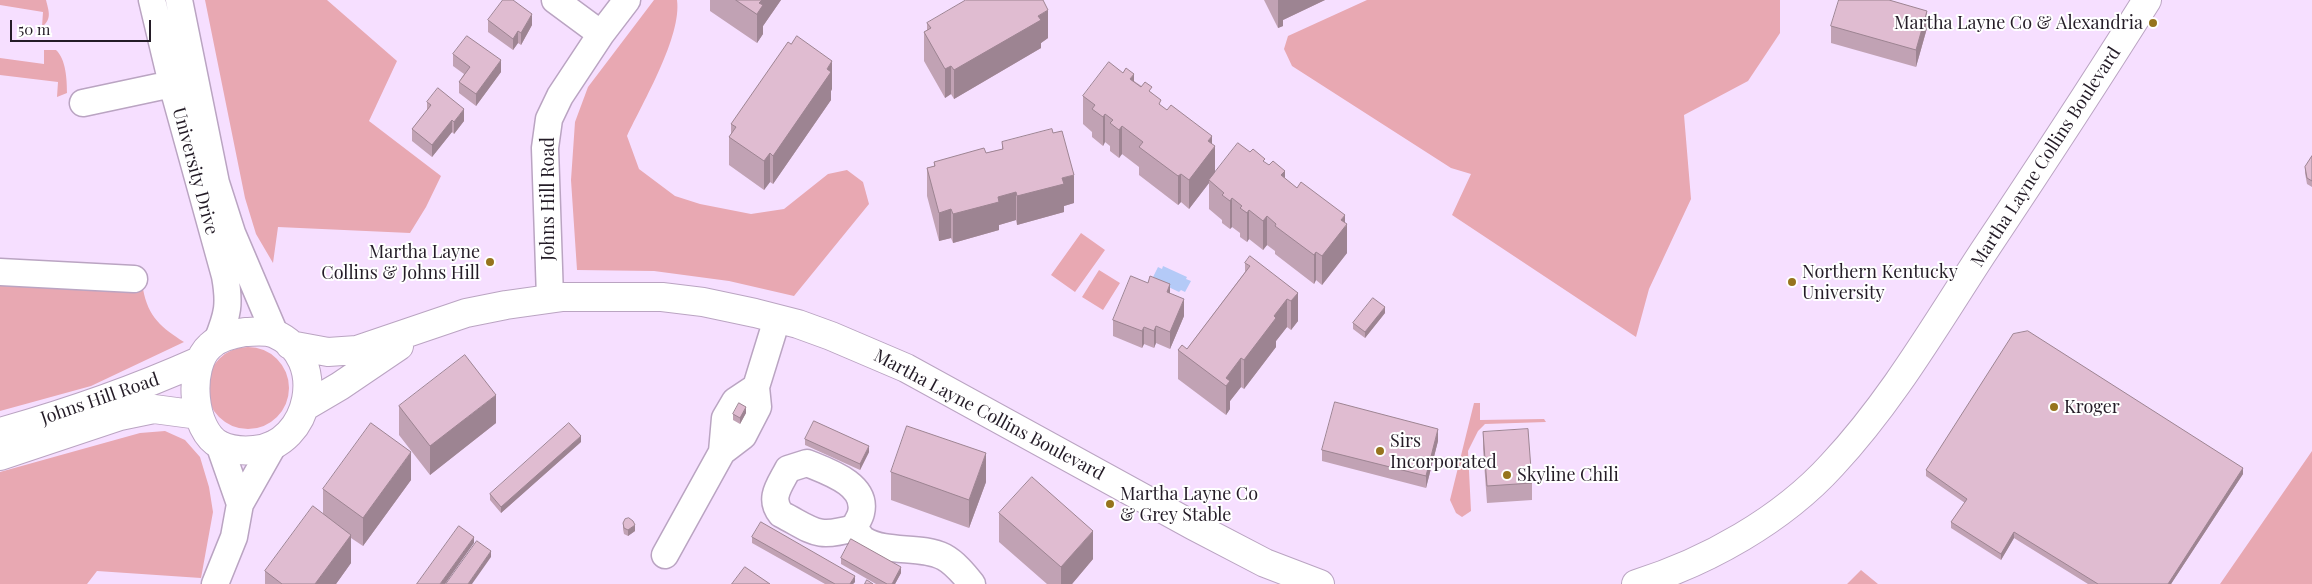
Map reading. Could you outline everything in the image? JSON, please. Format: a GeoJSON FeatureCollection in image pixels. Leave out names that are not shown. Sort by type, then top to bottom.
{"type":"FeatureCollection","features":[{"type":"Feature","properties":{"kind":"main road","name":"Martha Layne Collins Boulevard"},"geometry":{"type":"LineString","coordinates":[[1636,584],[1680,568],[1747,534],[1776,513],[1831,467],[1885,401],[2147,0]]}},
{"type":"Feature","properties":{"kind":"main road","name":"Martha Layne Collins Boulevard"},"geometry":{"type":"LineString","coordinates":[[550,298],[626,296],[662,297],[703,302],[777,319],[831,336],[906,368],[1265,563],[1320,584]]}},
{"type":"Feature","properties":{"kind":"main road"},"geometry":{"type":"LineString","coordinates":[[283,340],[297,354],[306,373],[308,393],[306,406],[295,427],[274,444],[256,450],[237,450],[219,444],[208,431],[199,415],[195,394],[198,362],[209,346],[217,340],[245,332],[283,340],[328,352],[356,350],[466,313],[550,298]]}},
{"type":"Feature","properties":{"kind":"main road"},"geometry":{"type":"LineString","coordinates":[[306,406],[340,386],[429,325]]}},
{"type":"Feature","properties":{"kind":"main road","name":"Johns Hill Road"},"geometry":{"type":"LineString","coordinates":[[0,432],[77,409],[159,379],[198,362]]}},
{"type":"Feature","properties":{"kind":"main road","name":"Johns Hill Road"},"geometry":{"type":"LineString","coordinates":[[0,456],[137,412],[154,409],[199,415]]}},
{"type":"Feature","properties":{"kind":"street","name":"University Drive"},"geometry":{"type":"LineString","coordinates":[[152,0],[172,84],[225,276],[229,300],[227,316],[217,340]]}},
{"type":"Feature","properties":{"kind":"street","name":"University Drive"},"geometry":{"type":"LineString","coordinates":[[179,0],[216,183],[232,233],[283,340]]}},
{"type":"Feature","properties":{"kind":"street"},"geometry":{"type":"LineString","coordinates":[[556,0],[601,34]]}},
{"type":"Feature","properties":{"kind":"street","name":"Johns Hill Road"},"geometry":{"type":"LineString","coordinates":[[550,298],[545,148],[549,119],[560,96],[601,34],[627,0]]}},
{"type":"Feature","properties":{"kind":"street"},"geometry":{"type":"LineString","coordinates":[[83,103],[172,84]]}},
{"type":"Feature","properties":{"kind":"street"},"geometry":{"type":"LineString","coordinates":[[0,272],[134,279]]}},
{"type":"Feature","properties":{"kind":"street"},"geometry":{"type":"LineString","coordinates":[[665,555],[722,452],[743,436],[758,407],[756,387],[777,319]]}},
{"type":"Feature","properties":{"kind":"street"},"geometry":{"type":"LineString","coordinates":[[219,444],[240,504]]}},
{"type":"Feature","properties":{"kind":"street"},"geometry":{"type":"LineString","coordinates":[[215,584],[234,537],[240,504],[274,444]]}},
{"type":"Feature","properties":{"kind":"street"},"geometry":{"type":"LineString","coordinates":[[854,528],[863,539],[885,546],[916,550],[943,557],[960,570],[972,584]]}},
{"type":"Feature","properties":{"kind":"shaded area"},"geometry":{"type":"Polygon","coordinates":[[[0,0],[46,0],[49,12],[47,21],[42,27],[43,12],[0,5],[0,0]]]}},
{"type":"Feature","properties":{"kind":"shaded area"},"geometry":{"type":"Polygon","coordinates":[[[205,0],[327,0],[397,61],[369,121],[441,176],[426,207],[410,233],[278,227],[273,263],[256,234],[245,198],[205,0]]]}},
{"type":"Feature","properties":{"kind":"shaded area"},"geometry":{"type":"Polygon","coordinates":[[[654,0],[677,0],[677,15],[668,50],[627,136],[639,169],[675,196],[700,204],[751,214],[784,209],[828,174],[847,170],[863,182],[869,204],[794,296],[729,281],[654,271],[577,270],[571,180],[575,122],[588,87],[654,0]]]}},
{"type":"Feature","properties":{"kind":"shaded area"},"geometry":{"type":"Polygon","coordinates":[[[1367,0],[1780,0],[1780,33],[1748,81],[1684,115],[1691,199],[1649,289],[1636,337],[1452,215],[1471,174],[1451,168],[1292,66],[1284,49],[1288,36],[1367,0]]]}},
{"type":"Feature","properties":{"kind":"shaded area"},"geometry":{"type":"Polygon","coordinates":[[[44,50],[56,50],[62,59],[67,93],[57,97],[58,82],[0,75],[0,58],[44,64],[44,50]]]}},
{"type":"Feature","properties":{"kind":"shaded area"},"geometry":{"type":"Polygon","coordinates":[[[1081,233],[1105,250],[1075,292],[1051,275],[1081,233]]]}},
{"type":"Feature","properties":{"kind":"shaded area"},"geometry":{"type":"Polygon","coordinates":[[[1099,270],[1120,283],[1103,310],[1082,297],[1099,270]]]}},
{"type":"Feature","properties":{"kind":"shaded area"},"geometry":{"type":"Polygon","coordinates":[[[0,284],[143,289],[148,307],[157,321],[184,342],[91,386],[0,411],[0,284]]]}},
{"type":"Feature","properties":{"kind":"shaded area"},"geometry":{"type":"Polygon","coordinates":[[[248,347],[264,350],[277,359],[286,372],[289,388],[286,404],[277,417],[264,426],[248,429],[232,426],[219,417],[210,404],[207,388],[210,372],[219,359],[232,350],[248,347]]]}},
{"type":"Feature","properties":{"kind":"shaded area"},"geometry":{"type":"Polygon","coordinates":[[[1474,403],[1480,403],[1480,420],[1544,419],[1546,422],[1485,424],[1478,431],[1468,451],[1471,511],[1462,517],[1456,513],[1450,500],[1474,403]]]}},
{"type":"Feature","properties":{"kind":"shaded area"},"geometry":{"type":"Polygon","coordinates":[[[165,431],[185,440],[200,457],[209,487],[213,512],[201,578],[97,571],[87,584],[0,584],[0,472],[140,433],[165,431]]]}},
{"type":"Feature","properties":{"kind":"shaded area"},"geometry":{"type":"Polygon","coordinates":[[[2312,451],[2312,584],[2220,584],[2312,451]]]}},
{"type":"Feature","properties":{"kind":"shaded area"},"geometry":{"type":"Polygon","coordinates":[[[1861,570],[1878,584],[1847,584],[1861,570]]]}},
{"type":"Feature","properties":{"kind":"water"},"geometry":{"type":"Polygon","coordinates":[[[1163,266],[1187,277],[1186,279],[1191,281],[1185,292],[1181,290],[1179,292],[1156,281],[1157,279],[1153,277],[1158,267],[1162,269],[1163,266]]]}},
{"type":"Feature","properties":{"kind":"building"},"geometry":{"type":"Polygon","coordinates":[[[503,0],[513,0],[532,14],[521,33],[518,31],[513,39],[488,20],[503,0]]]}},
{"type":"Feature","properties":{"kind":"building"},"geometry":{"type":"Polygon","coordinates":[[[736,0],[762,0],[759,3],[763,5],[757,14],[736,0]]]}},
{"type":"Feature","properties":{"kind":"building"},"geometry":{"type":"Polygon","coordinates":[[[966,0],[1043,0],[1048,10],[1038,16],[1041,20],[954,70],[951,66],[945,69],[924,32],[931,28],[927,23],[966,0]]]}},
{"type":"Feature","properties":{"kind":"building"},"geometry":{"type":"Polygon","coordinates":[[[1839,0],[1889,0],[1927,11],[1916,50],[1831,26],[1839,0]]]}},
{"type":"Feature","properties":{"kind":"building"},"geometry":{"type":"Polygon","coordinates":[[[467,36],[501,60],[476,94],[459,82],[470,67],[453,54],[467,36]]]}},
{"type":"Feature","properties":{"kind":"building"},"geometry":{"type":"Polygon","coordinates":[[[797,36],[832,61],[827,69],[831,72],[773,156],[770,153],[764,161],[729,137],[736,127],[731,124],[788,42],[791,44],[797,36]]]}},
{"type":"Feature","properties":{"kind":"building"},"geometry":{"type":"Polygon","coordinates":[[[1109,62],[1123,73],[1126,68],[1134,74],[1130,79],[1141,87],[1145,82],[1152,87],[1149,91],[1161,100],[1159,104],[1167,110],[1171,105],[1212,136],[1208,141],[1215,146],[1189,180],[1181,174],[1178,176],[1139,147],[1143,142],[1122,126],[1119,130],[1110,123],[1113,120],[1105,114],[1103,117],[1092,109],[1095,105],[1083,96],[1109,62]]]}},
{"type":"Feature","properties":{"kind":"building"},"geometry":{"type":"Polygon","coordinates":[[[438,88],[464,109],[454,122],[452,120],[432,145],[412,129],[431,105],[427,102],[438,88]]]}},
{"type":"Feature","properties":{"kind":"building"},"geometry":{"type":"Polygon","coordinates":[[[1052,129],[1053,133],[1062,131],[1074,175],[1062,178],[1064,184],[1017,196],[1016,192],[998,197],[999,202],[953,214],[951,209],[939,213],[927,168],[935,166],[934,162],[984,148],[986,153],[1003,149],[1002,142],[1052,129]]]}},
{"type":"Feature","properties":{"kind":"building"},"geometry":{"type":"Polygon","coordinates":[[[1238,143],[1250,152],[1253,149],[1269,165],[1273,161],[1285,171],[1281,175],[1297,188],[1301,182],[1345,215],[1341,220],[1347,224],[1322,256],[1316,252],[1314,255],[1275,226],[1276,224],[1267,216],[1263,221],[1249,210],[1247,213],[1232,198],[1230,201],[1222,195],[1224,193],[1209,180],[1238,143]]]}},
{"type":"Feature","properties":{"kind":"building"},"geometry":{"type":"Polygon","coordinates":[[[2312,156],[2312,181],[2307,178],[2305,167],[2312,156]]]}},
{"type":"Feature","properties":{"kind":"building"},"geometry":{"type":"Polygon","coordinates":[[[1250,256],[1298,293],[1291,301],[1287,299],[1274,316],[1276,318],[1244,360],[1241,358],[1226,378],[1230,381],[1226,386],[1178,350],[1182,345],[1187,349],[1250,266],[1245,263],[1250,256]]]}},
{"type":"Feature","properties":{"kind":"building"},"geometry":{"type":"Polygon","coordinates":[[[1131,276],[1148,283],[1150,276],[1170,284],[1167,292],[1184,299],[1170,332],[1156,326],[1154,331],[1144,327],[1142,331],[1113,320],[1131,276]]]}},
{"type":"Feature","properties":{"kind":"building"},"geometry":{"type":"Polygon","coordinates":[[[1373,298],[1385,307],[1365,332],[1353,323],[1373,298]]]}},
{"type":"Feature","properties":{"kind":"building","name":"Kroger"},"geometry":{"type":"Polygon","coordinates":[[[2028,331],[2243,468],[2168,584],[2098,584],[2014,532],[2001,554],[1951,522],[1967,499],[1926,470],[2013,334],[2028,331]]]}},
{"type":"Feature","properties":{"kind":"building"},"geometry":{"type":"Polygon","coordinates":[[[465,355],[496,395],[430,446],[399,406],[465,355]]]}},
{"type":"Feature","properties":{"kind":"building","name":"Sirs Incorporated"},"geometry":{"type":"Polygon","coordinates":[[[1335,402],[1438,429],[1426,476],[1322,450],[1335,402]]]}},
{"type":"Feature","properties":{"kind":"building"},"geometry":{"type":"Polygon","coordinates":[[[739,403],[746,407],[740,418],[733,414],[739,403]]]}},
{"type":"Feature","properties":{"kind":"building"},"geometry":{"type":"Polygon","coordinates":[[[814,421],[869,446],[860,464],[805,439],[814,421]]]}},
{"type":"Feature","properties":{"kind":"building"},"geometry":{"type":"Polygon","coordinates":[[[371,423],[411,452],[363,518],[323,489],[371,423]]]}},
{"type":"Feature","properties":{"kind":"building"},"geometry":{"type":"Polygon","coordinates":[[[569,423],[581,436],[501,507],[490,494],[569,423]]]}},
{"type":"Feature","properties":{"kind":"building"},"geometry":{"type":"Polygon","coordinates":[[[907,426],[986,453],[969,500],[891,472],[907,426]]]}},
{"type":"Feature","properties":{"kind":"building","name":"Skyline Chili"},"geometry":{"type":"Polygon","coordinates":[[[1528,429],[1532,483],[1487,486],[1483,432],[1528,429]]]}},
{"type":"Feature","properties":{"kind":"building"},"geometry":{"type":"Polygon","coordinates":[[[1032,477],[1093,531],[1061,567],[999,513],[1032,477]]]}},
{"type":"Feature","properties":{"kind":"building"},"geometry":{"type":"Polygon","coordinates":[[[313,506],[351,535],[315,584],[282,584],[265,571],[313,506]]]}},
{"type":"Feature","properties":{"kind":"building"},"geometry":{"type":"Polygon","coordinates":[[[629,518],[635,525],[628,530],[624,528],[623,523],[625,519],[629,518]]]}},
{"type":"Feature","properties":{"kind":"building"},"geometry":{"type":"Polygon","coordinates":[[[761,522],[855,576],[850,584],[835,584],[752,537],[761,522]]]}},
{"type":"Feature","properties":{"kind":"building"},"geometry":{"type":"Polygon","coordinates":[[[459,526],[474,537],[440,584],[417,584],[459,526]]]}},
{"type":"Feature","properties":{"kind":"building"},"geometry":{"type":"Polygon","coordinates":[[[851,539],[901,567],[892,584],[887,584],[841,558],[851,539]]]}},
{"type":"Feature","properties":{"kind":"building"},"geometry":{"type":"Polygon","coordinates":[[[477,541],[491,551],[468,584],[446,584],[477,541]]]}},
{"type":"Feature","properties":{"kind":"building"},"geometry":{"type":"Polygon","coordinates":[[[745,567],[770,584],[732,584],[745,567]]]}},
{"type":"Feature","properties":{"kind":"building"},"geometry":{"type":"Polygon","coordinates":[[[867,580],[873,584],[865,584],[867,580]]]}},
{"type":"Feature","properties":{"kind":"place","name":"Martha Layne Co & Alexandria"},"geometry":{"type":"Point","coordinates":[2153,23]}},
{"type":"Feature","properties":{"kind":"place","name":"Martha Layne Collins & Johns Hill"},"geometry":{"type":"Point","coordinates":[490,262]}},
{"type":"Feature","properties":{"kind":"place","name":"Northern Kentucky University"},"geometry":{"type":"Point","coordinates":[1792,282]}},
{"type":"Feature","properties":{"kind":"place","name":"Kroger"},"geometry":{"type":"Point","coordinates":[2054,407]}},
{"type":"Feature","properties":{"kind":"place","name":"Sirs Incorporated"},"geometry":{"type":"Point","coordinates":[1380,451]}},
{"type":"Feature","properties":{"kind":"place","name":"Skyline Chili"},"geometry":{"type":"Point","coordinates":[1507,475]}},
{"type":"Feature","properties":{"kind":"place","name":"Martha Layne Co & Grey Stable"},"geometry":{"type":"Point","coordinates":[1110,504]}}]}
